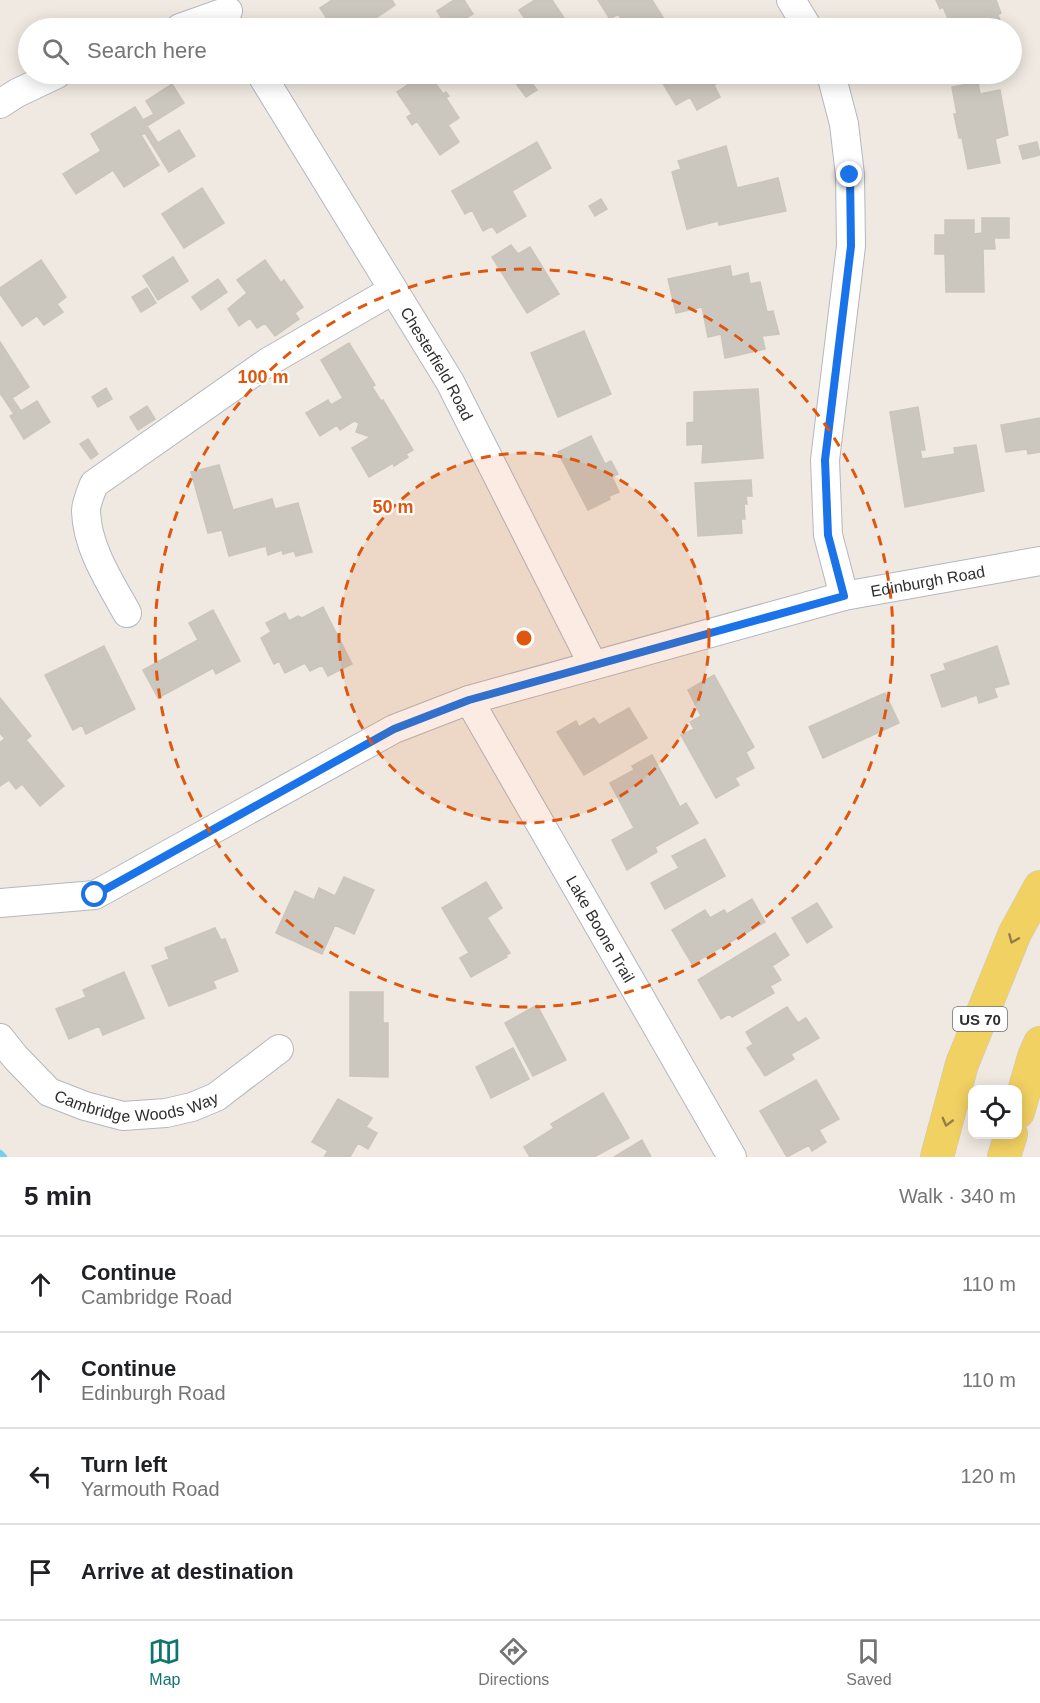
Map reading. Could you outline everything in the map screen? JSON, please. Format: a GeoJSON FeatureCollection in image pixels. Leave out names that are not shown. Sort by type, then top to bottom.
{"type":"FeatureCollection","features":[{"type":"Feature","properties":{"kind":"main road","name":"US 70"},"geometry":{"type":"LineString","coordinates":[[937,1157],[962,1064],[1015,933],[1040,887]]}},
{"type":"Feature","properties":{"kind":"main road"},"geometry":{"type":"LineString","coordinates":[[1022,1096],[1040,1043]]}},
{"type":"Feature","properties":{"kind":"main road"},"geometry":{"type":"LineString","coordinates":[[1004,1157],[1009,1139]]}},
{"type":"Feature","properties":{"kind":"street"},"geometry":{"type":"LineString","coordinates":[[791,0],[802,18]]}},
{"type":"Feature","properties":{"kind":"street"},"geometry":{"type":"LineString","coordinates":[[213,18],[229,13]]}},
{"type":"Feature","properties":{"kind":"street"},"geometry":{"type":"LineString","coordinates":[[0,105],[36,84]]}},
{"type":"Feature","properties":{"kind":"street","name":"Chesterfield Road"},"geometry":{"type":"LineString","coordinates":[[267,84],[450,382],[593,665]]}},
{"type":"Feature","properties":{"kind":"street"},"geometry":{"type":"LineString","coordinates":[[834,84],[844,124],[850,187],[851,246],[825,460],[828,535],[844,596]]}},
{"type":"Feature","properties":{"kind":"street"},"geometry":{"type":"LineString","coordinates":[[127,613],[102,567],[90,537],[86,509],[94,484],[268,362],[393,290]]}},
{"type":"Feature","properties":{"kind":"street","name":"Edinburgh Road"},"geometry":{"type":"LineString","coordinates":[[0,903],[95,895],[394,729],[469,700],[844,596],[1040,561]]}},
{"type":"Feature","properties":{"kind":"street","name":"Lake Boone Trail"},"geometry":{"type":"LineString","coordinates":[[469,700],[732,1157]]}},
{"type":"Feature","properties":{"kind":"street","name":"Cambridge Woods Way"},"geometry":{"type":"LineString","coordinates":[[0,1038],[16,1058],[50,1092],[85,1106],[123,1116],[166,1113],[192,1107],[216,1097],[279,1049]]}},
{"type":"Feature","properties":{"kind":"building"},"geometry":{"type":"Polygon","coordinates":[[[332,0],[392,0],[395,5],[376,18],[326,18],[320,8],[332,0]]]}},
{"type":"Feature","properties":{"kind":"building"},"geometry":{"type":"Polygon","coordinates":[[[454,0],[464,0],[473,14],[466,18],[442,18],[437,11],[454,0]]]}},
{"type":"Feature","properties":{"kind":"building"},"geometry":{"type":"Polygon","coordinates":[[[535,0],[552,0],[564,18],[524,18],[519,10],[535,0]]]}},
{"type":"Feature","properties":{"kind":"building"},"geometry":{"type":"Polygon","coordinates":[[[598,0],[652,0],[663,18],[621,18],[618,14],[609,18],[598,0]]]}},
{"type":"Feature","properties":{"kind":"building"},"geometry":{"type":"Polygon","coordinates":[[[936,0],[996,0],[1001,13],[998,15],[999,18],[948,18],[943,7],[940,9],[936,0]]]}},
{"type":"Feature","properties":{"kind":"building"},"geometry":{"type":"Polygon","coordinates":[[[172,84],[184,103],[147,126],[158,143],[179,130],[195,156],[169,172],[145,133],[141,135],[159,165],[124,187],[113,170],[76,194],[63,174],[101,151],[91,134],[135,107],[143,120],[154,114],[146,101],[172,84]]]}},
{"type":"Feature","properties":{"kind":"building"},"geometry":{"type":"Polygon","coordinates":[[[409,84],[436,84],[443,94],[446,92],[449,96],[446,98],[459,118],[448,125],[459,142],[440,155],[417,121],[412,125],[407,117],[412,114],[397,92],[409,84]]]}},
{"type":"Feature","properties":{"kind":"building"},"geometry":{"type":"Polygon","coordinates":[[[516,84],[533,84],[537,90],[526,97],[516,84]]]}},
{"type":"Feature","properties":{"kind":"building"},"geometry":{"type":"Polygon","coordinates":[[[663,84],[716,84],[714,85],[720,97],[697,110],[690,97],[676,105],[663,84]]]}},
{"type":"Feature","properties":{"kind":"building"},"geometry":{"type":"Polygon","coordinates":[[[978,84],[980,94],[1000,90],[1008,135],[995,139],[1000,163],[968,169],[962,138],[959,138],[954,114],[957,114],[952,87],[978,84]]]}},
{"type":"Feature","properties":{"kind":"building"},"geometry":{"type":"Polygon","coordinates":[[[537,142],[551,168],[512,191],[526,216],[497,233],[492,226],[483,231],[472,210],[465,214],[452,191],[537,142]]]}},
{"type":"Feature","properties":{"kind":"building"},"geometry":{"type":"Polygon","coordinates":[[[1037,142],[1040,155],[1023,159],[1019,146],[1037,142]]]}},
{"type":"Feature","properties":{"kind":"building"},"geometry":{"type":"Polygon","coordinates":[[[726,146],[737,188],[778,178],[786,211],[719,225],[718,221],[687,229],[672,172],[681,169],[678,161],[726,146]]]}},
{"type":"Feature","properties":{"kind":"building"},"geometry":{"type":"Polygon","coordinates":[[[202,188],[224,223],[184,248],[162,214],[202,188]]]}},
{"type":"Feature","properties":{"kind":"building"},"geometry":{"type":"Polygon","coordinates":[[[601,199],[607,209],[595,216],[589,206],[601,199]]]}},
{"type":"Feature","properties":{"kind":"building"},"geometry":{"type":"Polygon","coordinates":[[[982,218],[1009,218],[1009,238],[994,238],[995,249],[983,249],[984,292],[946,292],[945,254],[935,254],[935,235],[945,235],[945,220],[974,220],[974,234],[982,233],[982,218]]]}},
{"type":"Feature","properties":{"kind":"building"},"geometry":{"type":"Polygon","coordinates":[[[511,245],[518,254],[530,247],[559,294],[527,313],[492,257],[511,245]]]}},
{"type":"Feature","properties":{"kind":"building"},"geometry":{"type":"Polygon","coordinates":[[[173,257],[188,281],[158,300],[143,276],[173,257]]]}},
{"type":"Feature","properties":{"kind":"building"},"geometry":{"type":"Polygon","coordinates":[[[41,260],[66,297],[57,304],[63,312],[44,325],[37,316],[22,326],[0,294],[0,288],[41,260]]]}},
{"type":"Feature","properties":{"kind":"building"},"geometry":{"type":"Polygon","coordinates":[[[265,260],[281,283],[284,280],[303,307],[295,313],[299,319],[275,336],[265,323],[257,328],[250,318],[239,326],[228,309],[247,293],[237,280],[265,260]]]}},
{"type":"Feature","properties":{"kind":"building"},"geometry":{"type":"Polygon","coordinates":[[[730,266],[732,277],[748,273],[750,284],[760,282],[767,312],[773,311],[779,334],[762,336],[765,349],[725,358],[721,334],[708,337],[702,307],[676,313],[668,279],[730,266]]]}},
{"type":"Feature","properties":{"kind":"building"},"geometry":{"type":"Polygon","coordinates":[[[218,279],[227,292],[201,310],[192,297],[218,279]]]}},
{"type":"Feature","properties":{"kind":"building"},"geometry":{"type":"Polygon","coordinates":[[[147,288],[156,303],[141,312],[132,297],[147,288]]]}},
{"type":"Feature","properties":{"kind":"building"},"geometry":{"type":"Polygon","coordinates":[[[584,331],[611,394],[558,417],[531,353],[584,331]]]}},
{"type":"Feature","properties":{"kind":"building"},"geometry":{"type":"Polygon","coordinates":[[[0,342],[29,387],[12,398],[21,411],[37,401],[50,422],[24,439],[10,416],[14,414],[0,393],[0,342]]]}},
{"type":"Feature","properties":{"kind":"building"},"geometry":{"type":"Polygon","coordinates":[[[349,343],[375,385],[372,387],[381,401],[383,400],[413,450],[406,454],[408,457],[394,466],[393,463],[369,477],[352,448],[369,438],[356,432],[359,423],[354,421],[340,430],[337,425],[320,436],[306,413],[328,400],[331,405],[343,398],[321,360],[349,343]]]}},
{"type":"Feature","properties":{"kind":"building"},"geometry":{"type":"Polygon","coordinates":[[[106,388],[112,399],[98,407],[92,397],[106,388]]]}},
{"type":"Feature","properties":{"kind":"building"},"geometry":{"type":"Polygon","coordinates":[[[758,389],[763,458],[702,463],[703,444],[687,445],[687,423],[694,422],[694,392],[758,389]]]}},
{"type":"Feature","properties":{"kind":"building"},"geometry":{"type":"Polygon","coordinates":[[[147,406],[155,419],[138,430],[130,417],[147,406]]]}},
{"type":"Feature","properties":{"kind":"building"},"geometry":{"type":"Polygon","coordinates":[[[918,407],[925,450],[920,450],[922,459],[955,454],[954,448],[976,445],[984,491],[905,507],[890,412],[918,407]]]}},
{"type":"Feature","properties":{"kind":"building"},"geometry":{"type":"Polygon","coordinates":[[[1040,418],[1040,452],[1028,454],[1027,449],[1006,452],[1001,425],[1040,418]]]}},
{"type":"Feature","properties":{"kind":"building"},"geometry":{"type":"Polygon","coordinates":[[[591,436],[605,464],[611,461],[618,474],[612,477],[619,492],[588,510],[558,452],[591,436]]]}},
{"type":"Feature","properties":{"kind":"building"},"geometry":{"type":"Polygon","coordinates":[[[88,439],[98,454],[91,459],[80,444],[88,439]]]}},
{"type":"Feature","properties":{"kind":"building"},"geometry":{"type":"Polygon","coordinates":[[[219,465],[233,510],[272,499],[275,509],[298,503],[312,552],[296,556],[294,551],[283,554],[282,550],[268,555],[266,546],[229,556],[222,530],[208,533],[191,472],[219,465]]]}},
{"type":"Feature","properties":{"kind":"building"},"geometry":{"type":"Polygon","coordinates":[[[751,480],[752,496],[746,496],[745,519],[741,519],[742,533],[698,536],[695,483],[751,480]]]}},
{"type":"Feature","properties":{"kind":"building"},"geometry":{"type":"Polygon","coordinates":[[[323,607],[352,664],[328,676],[322,665],[310,671],[305,663],[285,673],[279,661],[274,664],[261,638],[271,632],[266,623],[285,613],[289,621],[298,616],[302,618],[323,607]]]}},
{"type":"Feature","properties":{"kind":"building"},"geometry":{"type":"Polygon","coordinates":[[[213,610],[240,661],[216,674],[213,668],[158,698],[143,670],[198,640],[189,623],[213,610]]]}},
{"type":"Feature","properties":{"kind":"building"},"geometry":{"type":"Polygon","coordinates":[[[104,646],[135,709],[86,734],[82,725],[73,730],[45,675],[104,646]]]}},
{"type":"Feature","properties":{"kind":"building"},"geometry":{"type":"Polygon","coordinates":[[[997,646],[1009,684],[994,688],[997,697],[979,703],[977,695],[942,707],[931,675],[946,670],[944,664],[997,646]]]}},
{"type":"Feature","properties":{"kind":"building"},"geometry":{"type":"Polygon","coordinates":[[[714,675],[754,747],[746,752],[754,768],[735,778],[739,785],[716,798],[681,735],[694,729],[690,722],[701,716],[688,690],[714,675]]]}},
{"type":"Feature","properties":{"kind":"building"},"geometry":{"type":"Polygon","coordinates":[[[885,693],[899,723],[823,758],[809,727],[885,693]]]}},
{"type":"Feature","properties":{"kind":"building"},"geometry":{"type":"Polygon","coordinates":[[[0,698],[31,736],[26,740],[64,786],[40,806],[22,784],[16,789],[9,780],[0,786],[0,742],[5,739],[0,733],[0,698]]]}},
{"type":"Feature","properties":{"kind":"building"},"geometry":{"type":"Polygon","coordinates":[[[629,708],[647,738],[584,775],[557,732],[576,721],[579,727],[594,718],[599,725],[629,708]]]}},
{"type":"Feature","properties":{"kind":"building"},"geometry":{"type":"Polygon","coordinates":[[[652,755],[680,807],[686,803],[698,823],[655,847],[657,852],[627,870],[612,840],[634,828],[610,783],[634,770],[632,766],[652,755]]]}},
{"type":"Feature","properties":{"kind":"building"},"geometry":{"type":"Polygon","coordinates":[[[705,839],[725,876],[665,909],[651,883],[679,868],[672,856],[705,839]]]}},
{"type":"Feature","properties":{"kind":"building"},"geometry":{"type":"Polygon","coordinates":[[[344,877],[374,890],[354,934],[335,925],[322,954],[276,933],[295,891],[314,900],[319,888],[335,896],[344,877]]]}},
{"type":"Feature","properties":{"kind":"building"},"geometry":{"type":"Polygon","coordinates":[[[486,882],[502,908],[487,918],[510,953],[506,955],[507,957],[471,977],[460,958],[469,953],[442,908],[486,882]]]}},
{"type":"Feature","properties":{"kind":"building"},"geometry":{"type":"Polygon","coordinates":[[[752,899],[765,922],[692,964],[672,930],[705,910],[710,918],[724,910],[727,914],[752,899]]]}},
{"type":"Feature","properties":{"kind":"building"},"geometry":{"type":"Polygon","coordinates":[[[817,903],[832,927],[807,943],[792,918],[817,903]]]}},
{"type":"Feature","properties":{"kind":"building"},"geometry":{"type":"Polygon","coordinates":[[[215,928],[221,940],[225,939],[238,971],[213,981],[216,988],[169,1006],[152,966],[169,959],[165,948],[215,928]]]}},
{"type":"Feature","properties":{"kind":"building"},"geometry":{"type":"Polygon","coordinates":[[[775,933],[789,955],[772,966],[781,980],[770,986],[774,993],[732,1017],[729,1014],[721,1019],[698,980],[775,933]]]}},
{"type":"Feature","properties":{"kind":"building"},"geometry":{"type":"Polygon","coordinates":[[[124,972],[144,1018],[103,1035],[99,1026],[69,1039],[56,1009],[86,997],[83,990],[124,972]]]}},
{"type":"Feature","properties":{"kind":"building"},"geometry":{"type":"Polygon","coordinates":[[[350,992],[383,992],[383,1023],[388,1023],[388,1077],[350,1076],[350,992]]]}},
{"type":"Feature","properties":{"kind":"building"},"geometry":{"type":"Polygon","coordinates":[[[537,1005],[566,1060],[533,1076],[505,1023],[537,1005]]]}},
{"type":"Feature","properties":{"kind":"building"},"geometry":{"type":"Polygon","coordinates":[[[787,1007],[798,1023],[806,1018],[819,1038],[791,1054],[794,1059],[765,1076],[747,1048],[753,1044],[746,1032],[787,1007]]]}},
{"type":"Feature","properties":{"kind":"building"},"geometry":{"type":"Polygon","coordinates":[[[513,1048],[529,1079],[491,1098],[476,1067],[513,1048]]]}},
{"type":"Feature","properties":{"kind":"building"},"geometry":{"type":"Polygon","coordinates":[[[816,1080],[839,1119],[819,1130],[826,1142],[812,1151],[809,1145],[787,1157],[760,1111],[816,1080]]]}},
{"type":"Feature","properties":{"kind":"building"},"geometry":{"type":"Polygon","coordinates":[[[603,1093],[629,1138],[594,1157],[530,1157],[524,1147],[554,1128],[551,1124],[603,1093]]]}},
{"type":"Feature","properties":{"kind":"building"},"geometry":{"type":"Polygon","coordinates":[[[338,1099],[372,1118],[366,1127],[377,1133],[368,1149],[358,1143],[350,1157],[324,1157],[328,1151],[312,1142],[338,1099]]]}},
{"type":"Feature","properties":{"kind":"building"},"geometry":{"type":"Polygon","coordinates":[[[642,1140],[651,1157],[614,1157],[642,1140]]]}},
{"type":"Feature","properties":{"kind":"waterway"},"geometry":{"type":"LineString","coordinates":[[0,1154],[3,1157]]}},
{"type":"Feature","properties":{"kind":"route"},"geometry":{"type":"LineString","coordinates":[[95,895],[394,729],[469,700],[844,596],[828,535],[825,460],[851,246],[850,175]]}}]}
